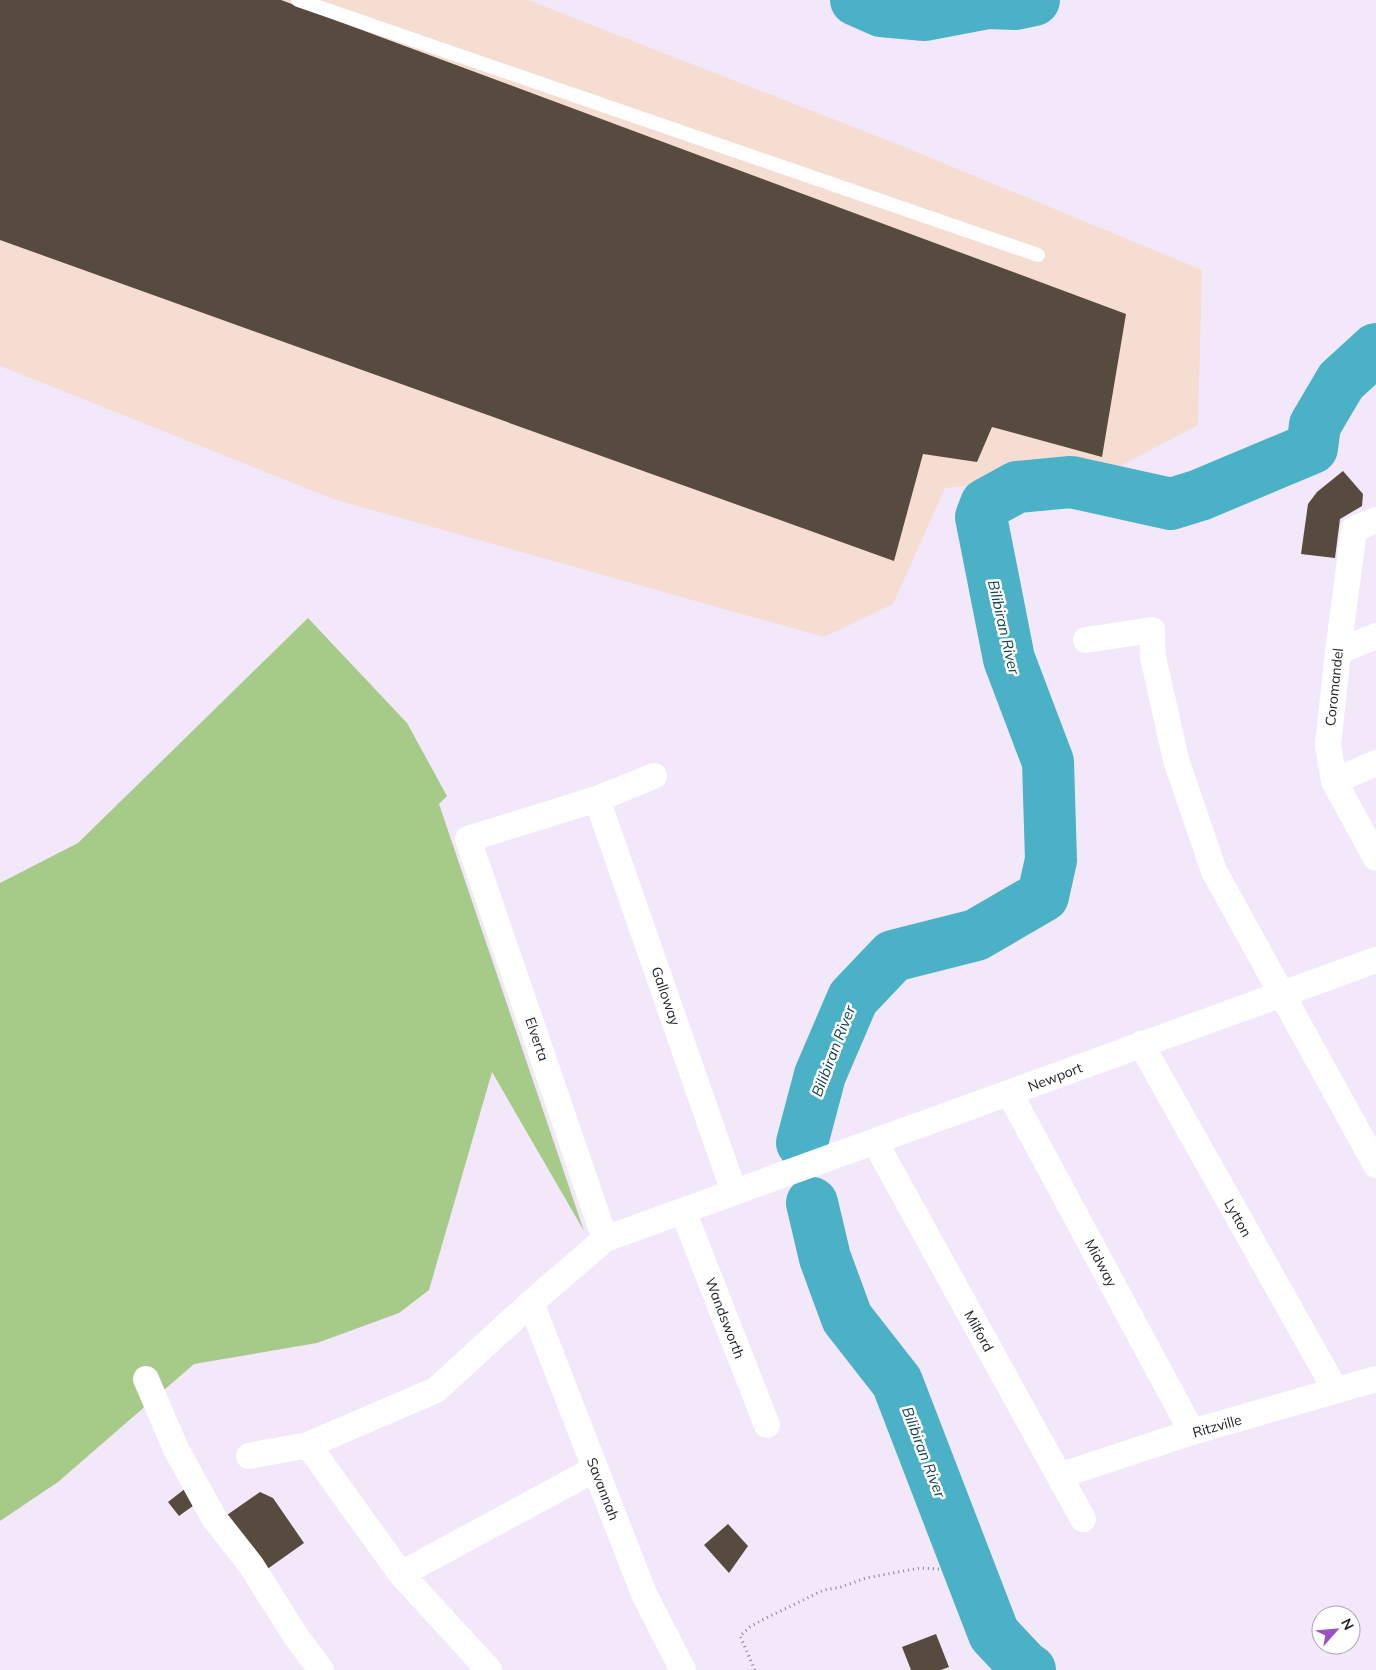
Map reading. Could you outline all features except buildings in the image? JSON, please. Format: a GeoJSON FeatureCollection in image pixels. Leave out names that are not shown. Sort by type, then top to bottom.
{"type":"FeatureCollection","features":[{"type":"Feature","properties":{"kind":"street","name":"Coromandel"},"geometry":{"type":"LineString","coordinates":[[1376,520],[1354,530],[1328,745],[1334,782],[1376,858]]}},
{"type":"Feature","properties":{"kind":"street"},"geometry":{"type":"LineString","coordinates":[[1086,640],[1152,630],[1153,657],[1176,760],[1214,871],[1376,1165]]}},
{"type":"Feature","properties":{"kind":"street"},"geometry":{"type":"LineString","coordinates":[[1338,652],[1376,636]]}},
{"type":"Feature","properties":{"kind":"street"},"geometry":{"type":"LineString","coordinates":[[1334,782],[1376,763]]}},
{"type":"Feature","properties":{"kind":"street"},"geometry":{"type":"LineString","coordinates":[[597,799],[654,776]]}},
{"type":"Feature","properties":{"kind":"street","name":"Elverta"},"geometry":{"type":"LineString","coordinates":[[597,799],[468,839],[605,1240]]}},
{"type":"Feature","properties":{"kind":"street","name":"Galloway"},"geometry":{"type":"LineString","coordinates":[[597,799],[734,1192]]}},
{"type":"Feature","properties":{"kind":"street","name":"Newport"},"geometry":{"type":"LineString","coordinates":[[605,1240],[1376,960]]}},
{"type":"Feature","properties":{"kind":"street","name":"Lytton"},"geometry":{"type":"LineString","coordinates":[[1141,1044],[1336,1391]]}},
{"type":"Feature","properties":{"kind":"street","name":"Midway"},"geometry":{"type":"LineString","coordinates":[[1010,1094],[1192,1432]]}},
{"type":"Feature","properties":{"kind":"street","name":"Milford"},"geometry":{"type":"LineString","coordinates":[[875,1142],[1083,1519]]}},
{"type":"Feature","properties":{"kind":"street","name":"Wandsworth"},"geometry":{"type":"LineString","coordinates":[[683,1211],[767,1425]]}},
{"type":"Feature","properties":{"kind":"street"},"geometry":{"type":"LineString","coordinates":[[249,1456],[308,1445],[436,1390],[531,1303],[605,1240]]}},
{"type":"Feature","properties":{"kind":"street","name":"Savannah"},"geometry":{"type":"LineString","coordinates":[[531,1303],[644,1594],[683,1670]]}},
{"type":"Feature","properties":{"kind":"street"},"geometry":{"type":"LineString","coordinates":[[146,1379],[176,1449],[214,1518],[251,1565],[295,1635],[321,1670]]}},
{"type":"Feature","properties":{"kind":"street","name":"Ritzville"},"geometry":{"type":"LineString","coordinates":[[1059,1476],[1192,1432],[1376,1379]]}},
{"type":"Feature","properties":{"kind":"street"},"geometry":{"type":"LineString","coordinates":[[308,1445],[401,1574],[489,1670]]}},
{"type":"Feature","properties":{"kind":"street"},"geometry":{"type":"LineString","coordinates":[[401,1574],[595,1469]]}},
{"type":"Feature","properties":{"kind":"lane"},"geometry":{"type":"LineString","coordinates":[[298,0],[1038,255]]}},
{"type":"Feature","properties":{"kind":"path"},"geometry":{"type":"LineString","coordinates":[[755,1670],[740,1636],[762,1620],[824,1590],[840,1587],[866,1578],[920,1568],[939,1569]]}},
{"type":"Feature","properties":{"kind":"shaded area"},"geometry":{"type":"Polygon","coordinates":[[[0,0],[528,0],[902,146],[1202,270],[1198,425],[1111,471],[945,488],[893,604],[824,637],[333,499],[0,366],[0,0]]]}},
{"type":"Feature","properties":{"kind":"green space"},"geometry":{"type":"Polygon","coordinates":[[[308,618],[407,723],[447,796],[439,804],[584,1231],[492,1072],[429,1290],[399,1313],[317,1343],[194,1364],[58,1482],[0,1521],[0,883],[78,843],[308,618]]]}},
{"type":"Feature","properties":{"kind":"waterway","name":"Bilibiran River"},"geometry":{"type":"LineString","coordinates":[[856,0],[881,11],[925,15],[988,3],[1015,4],[1034,0]]}},
{"type":"Feature","properties":{"kind":"waterway","name":"Bilibiran River"},"geometry":{"type":"LineString","coordinates":[[957,8],[959,0]]}},
{"type":"Feature","properties":{"kind":"waterway","name":"Bilibiran River"},"geometry":{"type":"LineString","coordinates":[[802,1143],[820,1075],[853,998],[893,956],[976,935],[1043,896],[1051,860],[1048,762],[1009,659],[981,517],[986,504],[1017,487],[1071,482],[1171,504],[1200,495],[1312,448],[1315,425],[1341,381],[1376,349]]}},
{"type":"Feature","properties":{"kind":"waterway","name":"Bilibiran River"},"geometry":{"type":"LineString","coordinates":[[812,1203],[825,1258],[847,1318],[897,1382],[994,1634],[1030,1670]]}}]}
